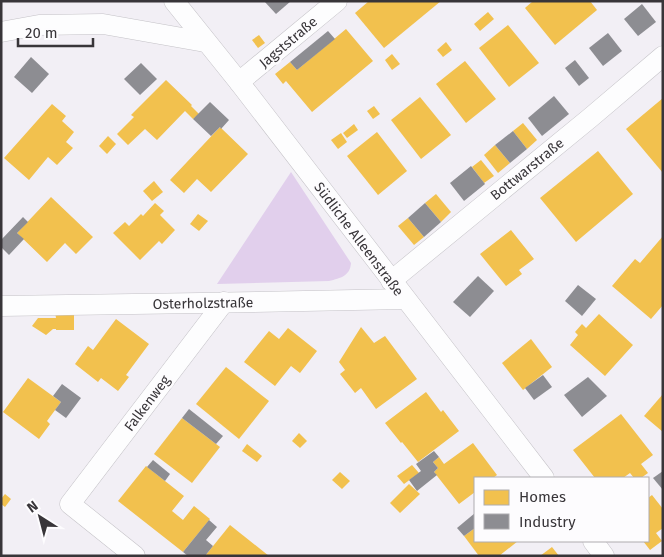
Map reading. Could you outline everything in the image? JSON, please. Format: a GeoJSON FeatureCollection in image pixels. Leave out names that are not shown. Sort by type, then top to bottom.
{"type":"FeatureCollection","features":[{"type":"Feature","properties":{"kind":"street","name":"Südliche Alleenstraße"},"geometry":{"type":"LineString","coordinates":[[174,1],[239,82],[543,477]]}},
{"type":"Feature","properties":{"kind":"street","name":"Jagststraße"},"geometry":{"type":"LineString","coordinates":[[239,82],[337,1]]}},
{"type":"Feature","properties":{"kind":"street"},"geometry":{"type":"LineString","coordinates":[[1,32],[39,25],[103,24],[205,42]]}},
{"type":"Feature","properties":{"kind":"street","name":"Bottwarstraße"},"geometry":{"type":"LineString","coordinates":[[392,281],[663,56]]}},
{"type":"Feature","properties":{"kind":"street","name":"Osterholzstraße"},"geometry":{"type":"LineString","coordinates":[[1,306],[405,299]]}},
{"type":"Feature","properties":{"kind":"street","name":"Falkenweg"},"geometry":{"type":"LineString","coordinates":[[135,556],[70,504],[224,302]]}},
{"type":"Feature","properties":{"kind":"street"},"geometry":{"type":"LineString","coordinates":[[594,542],[604,556]]}},
{"type":"Feature","properties":{"kind":"shaded area"},"geometry":{"type":"Polygon","coordinates":[[[291,172],[351,263],[349,271],[341,277],[329,281],[217,284],[291,172]]]}},
{"type":"Feature","properties":{"kind":"building: Homes"},"geometry":{"type":"Polygon","coordinates":[[[369,1],[441,1],[384,48],[355,13],[369,1]]]}},
{"type":"Feature","properties":{"kind":"building: Homes"},"geometry":{"type":"Polygon","coordinates":[[[533,1],[590,1],[597,10],[555,45],[525,8],[533,1]]]}},
{"type":"Feature","properties":{"kind":"building: Homes"},"geometry":{"type":"Polygon","coordinates":[[[488,12],[494,19],[480,31],[474,24],[488,12]]]}},
{"type":"Feature","properties":{"kind":"building: Homes"},"geometry":{"type":"Polygon","coordinates":[[[508,25],[539,63],[509,87],[479,48],[508,25]]]}},
{"type":"Feature","properties":{"kind":"building: Homes"},"geometry":{"type":"Polygon","coordinates":[[[346,29],[373,61],[312,112],[286,81],[283,84],[275,74],[290,62],[297,70],[346,29]]]}},
{"type":"Feature","properties":{"kind":"building: Homes"},"geometry":{"type":"Polygon","coordinates":[[[259,35],[265,43],[258,48],[252,40],[259,35]]]}},
{"type":"Feature","properties":{"kind":"building: Homes"},"geometry":{"type":"Polygon","coordinates":[[[446,42],[452,50],[443,57],[437,50],[446,42]]]}},
{"type":"Feature","properties":{"kind":"building: Homes"},"geometry":{"type":"Polygon","coordinates":[[[392,54],[400,64],[392,70],[385,60],[392,54]]]}},
{"type":"Feature","properties":{"kind":"building: Homes"},"geometry":{"type":"Polygon","coordinates":[[[465,61],[496,99],[466,123],[436,84],[465,61]]]}},
{"type":"Feature","properties":{"kind":"building: Homes"},"geometry":{"type":"Polygon","coordinates":[[[166,80],[199,114],[193,119],[185,111],[157,140],[145,129],[128,145],[117,134],[134,117],[131,115],[166,80]]]}},
{"type":"Feature","properties":{"kind":"building: Homes"},"geometry":{"type":"Polygon","coordinates":[[[420,97],[451,135],[421,159],[391,120],[420,97]]]}},
{"type":"Feature","properties":{"kind":"building: Homes"},"geometry":{"type":"Polygon","coordinates":[[[663,98],[663,173],[626,129],[663,98]]]}},
{"type":"Feature","properties":{"kind":"building: Homes"},"geometry":{"type":"Polygon","coordinates":[[[52,104],[66,116],[62,121],[74,132],[66,142],[73,148],[57,165],[48,157],[29,180],[4,158],[52,104]]]}},
{"type":"Feature","properties":{"kind":"building: Homes"},"geometry":{"type":"Polygon","coordinates":[[[374,106],[380,114],[373,119],[367,111],[374,106]]]}},
{"type":"Feature","properties":{"kind":"building: Homes"},"geometry":{"type":"Polygon","coordinates":[[[523,123],[537,140],[527,149],[513,131],[523,123]]]}},
{"type":"Feature","properties":{"kind":"building: Homes"},"geometry":{"type":"Polygon","coordinates":[[[354,124],[358,130],[347,138],[343,133],[354,124]]]}},
{"type":"Feature","properties":{"kind":"building: Homes"},"geometry":{"type":"Polygon","coordinates":[[[220,127],[248,154],[211,192],[197,179],[184,193],[170,180],[220,127]]]}},
{"type":"Feature","properties":{"kind":"building: Homes"},"geometry":{"type":"Polygon","coordinates":[[[377,132],[407,171],[378,195],[347,156],[377,132]]]}},
{"type":"Feature","properties":{"kind":"building: Homes"},"geometry":{"type":"Polygon","coordinates":[[[341,133],[347,142],[338,149],[331,140],[341,133]]]}},
{"type":"Feature","properties":{"kind":"building: Homes"},"geometry":{"type":"Polygon","coordinates":[[[108,136],[116,144],[107,154],[99,146],[108,136]]]}},
{"type":"Feature","properties":{"kind":"building: Homes"},"geometry":{"type":"Polygon","coordinates":[[[495,145],[510,163],[498,173],[484,155],[495,145]]]}},
{"type":"Feature","properties":{"kind":"building: Homes"},"geometry":{"type":"Polygon","coordinates":[[[598,151],[633,194],[576,242],[540,198],[598,151]]]}},
{"type":"Feature","properties":{"kind":"building: Homes"},"geometry":{"type":"Polygon","coordinates":[[[481,160],[494,176],[484,183],[472,167],[481,160]]]}},
{"type":"Feature","properties":{"kind":"building: Homes"},"geometry":{"type":"Polygon","coordinates":[[[154,181],[163,192],[152,201],[143,191],[154,181]]]}},
{"type":"Feature","properties":{"kind":"building: Homes"},"geometry":{"type":"Polygon","coordinates":[[[436,194],[451,212],[441,222],[425,203],[436,194]]]}},
{"type":"Feature","properties":{"kind":"building: Homes"},"geometry":{"type":"Polygon","coordinates":[[[51,197],[93,237],[76,254],[65,243],[47,262],[17,233],[51,197]]]}},
{"type":"Feature","properties":{"kind":"building: Homes"},"geometry":{"type":"Polygon","coordinates":[[[155,203],[164,211],[160,215],[175,230],[162,244],[159,241],[140,260],[113,233],[125,222],[129,226],[141,214],[143,216],[155,203]]]}},
{"type":"Feature","properties":{"kind":"building: Homes"},"geometry":{"type":"Polygon","coordinates":[[[198,214],[208,221],[199,231],[190,224],[198,214]]]}},
{"type":"Feature","properties":{"kind":"building: Homes"},"geometry":{"type":"Polygon","coordinates":[[[408,218],[424,237],[414,245],[398,226],[408,218]]]}},
{"type":"Feature","properties":{"kind":"building: Homes"},"geometry":{"type":"Polygon","coordinates":[[[511,230],[534,259],[519,270],[522,274],[506,286],[480,254],[511,230]]]}},
{"type":"Feature","properties":{"kind":"building: Homes"},"geometry":{"type":"Polygon","coordinates":[[[663,236],[663,305],[651,319],[612,286],[635,259],[640,263],[663,236]]]}},
{"type":"Feature","properties":{"kind":"building: Homes"},"geometry":{"type":"Polygon","coordinates":[[[55,312],[74,312],[74,330],[53,329],[46,335],[32,326],[38,318],[56,318],[55,312]]]}},
{"type":"Feature","properties":{"kind":"building: Homes"},"geometry":{"type":"Polygon","coordinates":[[[599,314],[633,345],[605,376],[570,345],[578,335],[575,332],[582,324],[586,328],[599,314]]]}},
{"type":"Feature","properties":{"kind":"building: Homes"},"geometry":{"type":"Polygon","coordinates":[[[116,319],[149,344],[126,375],[129,377],[118,391],[101,378],[98,382],[75,364],[88,346],[93,350],[116,319]]]}},
{"type":"Feature","properties":{"kind":"building: Homes"},"geometry":{"type":"Polygon","coordinates":[[[361,327],[374,343],[385,336],[417,379],[376,409],[361,388],[355,393],[340,374],[345,370],[339,362],[361,327]]]}},
{"type":"Feature","properties":{"kind":"building: Homes"},"geometry":{"type":"Polygon","coordinates":[[[288,328],[317,351],[300,373],[291,366],[275,386],[244,362],[269,331],[279,339],[288,328]]]}},
{"type":"Feature","properties":{"kind":"building: Homes"},"geometry":{"type":"Polygon","coordinates":[[[531,339],[552,367],[523,390],[502,363],[531,339]]]}},
{"type":"Feature","properties":{"kind":"building: Homes"},"geometry":{"type":"Polygon","coordinates":[[[226,367],[269,401],[239,439],[196,404],[226,367]]]}},
{"type":"Feature","properties":{"kind":"building: Homes"},"geometry":{"type":"Polygon","coordinates":[[[28,378],[61,402],[47,421],[50,424],[39,439],[3,412],[28,378]]]}},
{"type":"Feature","properties":{"kind":"building: Homes"},"geometry":{"type":"Polygon","coordinates":[[[426,392],[459,431],[418,462],[385,423],[426,392]]]}},
{"type":"Feature","properties":{"kind":"building: Homes"},"geometry":{"type":"Polygon","coordinates":[[[663,394],[663,432],[644,416],[663,394]]]}},
{"type":"Feature","properties":{"kind":"building: Homes"},"geometry":{"type":"Polygon","coordinates":[[[621,414],[653,455],[641,464],[648,473],[642,477],[633,477],[630,473],[624,477],[594,477],[573,450],[621,414]]]}},
{"type":"Feature","properties":{"kind":"building: Homes"},"geometry":{"type":"Polygon","coordinates":[[[182,418],[220,447],[192,483],[154,454],[182,418]]]}},
{"type":"Feature","properties":{"kind":"building: Homes"},"geometry":{"type":"Polygon","coordinates":[[[299,433],[307,441],[300,448],[292,441],[299,433]]]}},
{"type":"Feature","properties":{"kind":"building: Homes"},"geometry":{"type":"Polygon","coordinates":[[[473,443],[497,475],[494,477],[474,477],[474,493],[459,504],[434,472],[438,468],[433,462],[439,457],[444,464],[473,443]]]}},
{"type":"Feature","properties":{"kind":"building: Homes"},"geometry":{"type":"Polygon","coordinates":[[[247,444],[262,456],[257,462],[242,451],[247,444]]]}},
{"type":"Feature","properties":{"kind":"building: Homes"},"geometry":{"type":"Polygon","coordinates":[[[412,465],[419,473],[404,484],[397,476],[412,465]]]}},
{"type":"Feature","properties":{"kind":"building: Homes"},"geometry":{"type":"Polygon","coordinates":[[[146,466],[184,496],[172,511],[183,520],[194,506],[210,519],[183,552],[118,501],[146,466]]]}},
{"type":"Feature","properties":{"kind":"building: Homes"},"geometry":{"type":"Polygon","coordinates":[[[340,472],[350,481],[342,489],[332,480],[340,472]]]}},
{"type":"Feature","properties":{"kind":"building: Homes"},"geometry":{"type":"Polygon","coordinates":[[[409,484],[420,494],[400,513],[390,503],[409,484]]]}},
{"type":"Feature","properties":{"kind":"building: Homes"},"geometry":{"type":"Polygon","coordinates":[[[5,494],[11,499],[5,507],[1,504],[1,499],[5,494]]]}},
{"type":"Feature","properties":{"kind":"building: Homes"},"geometry":{"type":"Polygon","coordinates":[[[652,495],[663,509],[663,528],[656,533],[662,541],[650,550],[644,542],[649,542],[649,497],[652,495]]]}},
{"type":"Feature","properties":{"kind":"building: Homes"},"geometry":{"type":"Polygon","coordinates":[[[230,525],[269,556],[205,556],[230,525]]]}},
{"type":"Feature","properties":{"kind":"building: Homes"},"geometry":{"type":"Polygon","coordinates":[[[474,529],[474,542],[517,542],[499,556],[479,556],[464,536],[474,529]]]}},
{"type":"Feature","properties":{"kind":"building: Homes"},"geometry":{"type":"Polygon","coordinates":[[[552,547],[559,556],[540,556],[552,547]]]}},
{"type":"Feature","properties":{"kind":"building: Industry"},"geometry":{"type":"Polygon","coordinates":[[[264,1],[291,1],[276,14],[264,1]]]}},
{"type":"Feature","properties":{"kind":"building: Industry"},"geometry":{"type":"Polygon","coordinates":[[[642,4],[656,22],[638,36],[624,19],[642,4]]]}},
{"type":"Feature","properties":{"kind":"building: Industry"},"geometry":{"type":"Polygon","coordinates":[[[328,31],[335,39],[297,70],[290,62],[328,31]]]}},
{"type":"Feature","properties":{"kind":"building: Industry"},"geometry":{"type":"Polygon","coordinates":[[[608,33],[622,51],[603,66],[589,48],[608,33]]]}},
{"type":"Feature","properties":{"kind":"building: Industry"},"geometry":{"type":"Polygon","coordinates":[[[31,57],[49,74],[32,93],[14,77],[31,57]]]}},
{"type":"Feature","properties":{"kind":"building: Industry"},"geometry":{"type":"Polygon","coordinates":[[[575,60],[589,78],[579,86],[565,68],[575,60]]]}},
{"type":"Feature","properties":{"kind":"building: Industry"},"geometry":{"type":"Polygon","coordinates":[[[141,63],[157,79],[140,95],[124,79],[141,63]]]}},
{"type":"Feature","properties":{"kind":"building: Industry"},"geometry":{"type":"Polygon","coordinates":[[[554,96],[569,114],[542,136],[528,118],[554,96]]]}},
{"type":"Feature","properties":{"kind":"building: Industry"},"geometry":{"type":"Polygon","coordinates":[[[210,102],[229,120],[211,136],[193,119],[210,102]]]}},
{"type":"Feature","properties":{"kind":"building: Industry"},"geometry":{"type":"Polygon","coordinates":[[[513,131],[527,149],[510,163],[495,145],[513,131]]]}},
{"type":"Feature","properties":{"kind":"building: Industry"},"geometry":{"type":"Polygon","coordinates":[[[471,166],[485,184],[464,201],[450,183],[471,166]]]}},
{"type":"Feature","properties":{"kind":"building: Industry"},"geometry":{"type":"Polygon","coordinates":[[[425,203],[441,222],[424,237],[408,218],[425,203]]]}},
{"type":"Feature","properties":{"kind":"building: Industry"},"geometry":{"type":"Polygon","coordinates":[[[23,217],[28,222],[17,233],[24,239],[9,255],[1,247],[1,240],[23,217]]]}},
{"type":"Feature","properties":{"kind":"building: Industry"},"geometry":{"type":"Polygon","coordinates":[[[478,276],[494,291],[470,317],[453,302],[478,276]]]}},
{"type":"Feature","properties":{"kind":"building: Industry"},"geometry":{"type":"Polygon","coordinates":[[[578,285],[596,299],[582,316],[565,301],[578,285]]]}},
{"type":"Feature","properties":{"kind":"building: Industry"},"geometry":{"type":"Polygon","coordinates":[[[543,375],[552,387],[534,400],[525,388],[543,375]]]}},
{"type":"Feature","properties":{"kind":"building: Industry"},"geometry":{"type":"Polygon","coordinates":[[[588,377],[607,396],[582,417],[564,395],[588,377]]]}},
{"type":"Feature","properties":{"kind":"building: Industry"},"geometry":{"type":"Polygon","coordinates":[[[62,384],[81,398],[66,418],[55,410],[61,402],[53,396],[62,384]]]}},
{"type":"Feature","properties":{"kind":"building: Industry"},"geometry":{"type":"Polygon","coordinates":[[[189,409],[223,436],[216,444],[182,418],[189,409]]]}},
{"type":"Feature","properties":{"kind":"building: Industry"},"geometry":{"type":"Polygon","coordinates":[[[434,451],[439,457],[433,462],[438,468],[434,472],[437,475],[417,491],[409,480],[421,471],[416,464],[434,451]]]}},
{"type":"Feature","properties":{"kind":"building: Industry"},"geometry":{"type":"Polygon","coordinates":[[[153,460],[170,474],[165,481],[147,467],[153,460]]]}},
{"type":"Feature","properties":{"kind":"building: Industry"},"geometry":{"type":"Polygon","coordinates":[[[663,471],[663,490],[653,478],[663,471]]]}},
{"type":"Feature","properties":{"kind":"building: Industry"},"geometry":{"type":"Polygon","coordinates":[[[474,514],[474,529],[464,536],[457,528],[474,514]]]}},
{"type":"Feature","properties":{"kind":"building: Industry"},"geometry":{"type":"Polygon","coordinates":[[[209,520],[217,527],[206,540],[213,546],[205,556],[188,556],[183,552],[209,520]]]}}]}
